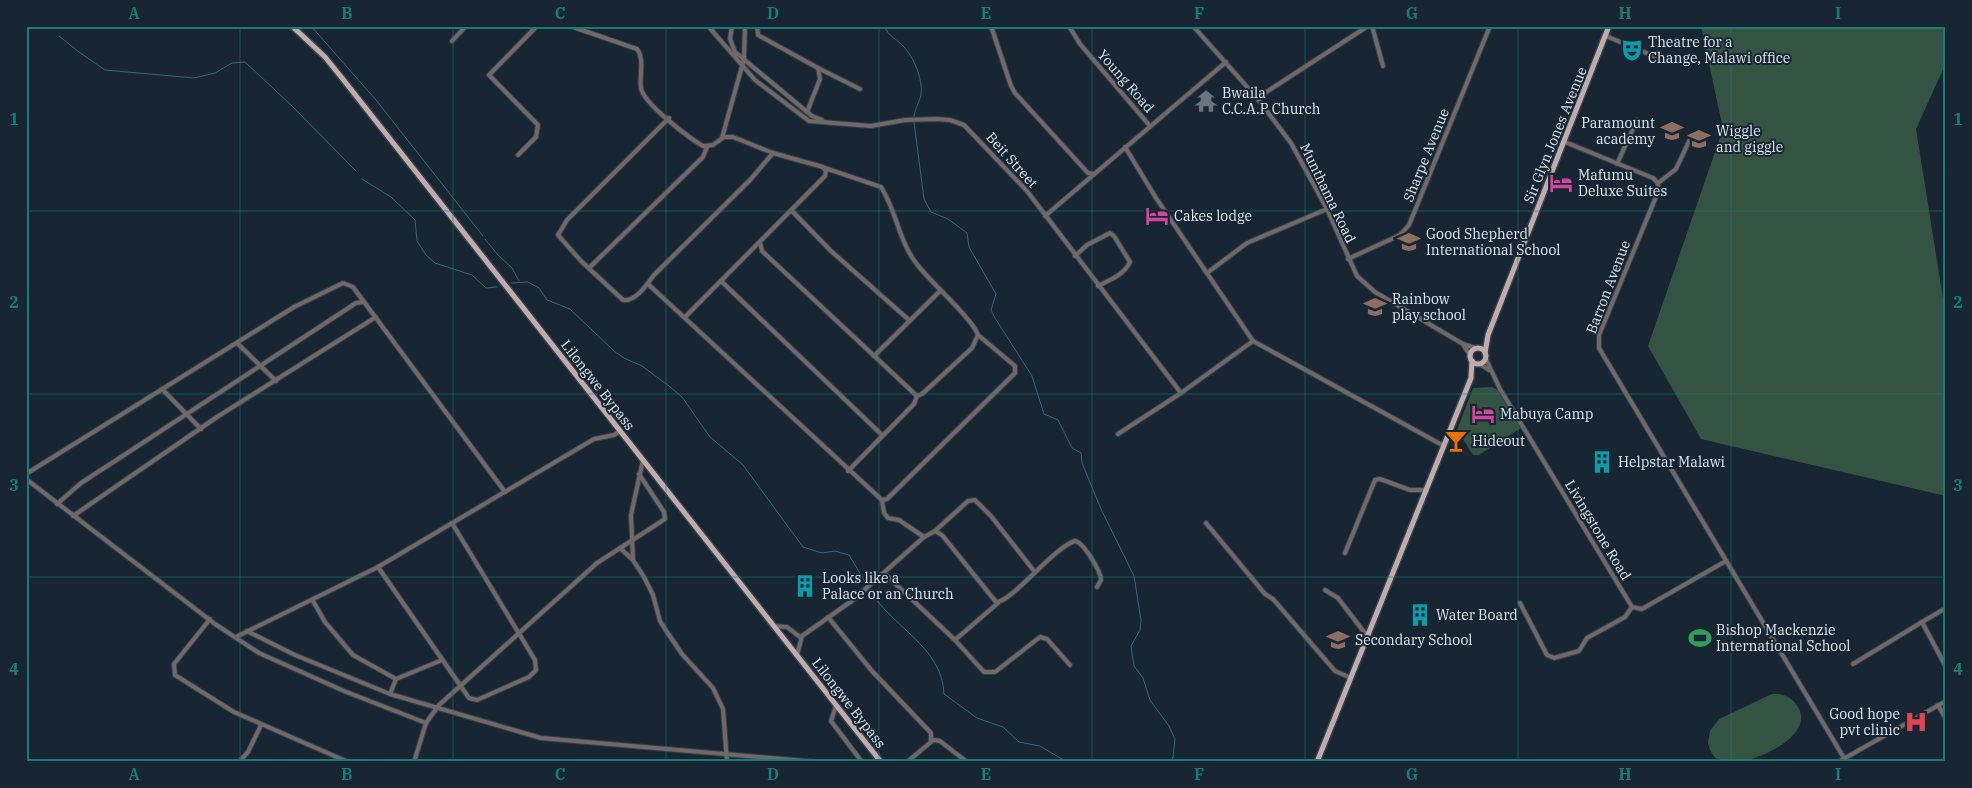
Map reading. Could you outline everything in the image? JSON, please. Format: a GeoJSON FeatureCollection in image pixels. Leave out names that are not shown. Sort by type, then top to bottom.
{"type":"FeatureCollection","features":[{"type":"Feature","properties":{"kind":"main road","name":"Lilongwe Bypass"},"geometry":{"type":"LineString","coordinates":[[292,26],[325,57],[881,762]]}},
{"type":"Feature","properties":{"kind":"main road","name":"Sir Glyn Jones Avenue"},"geometry":{"type":"LineString","coordinates":[[1488,336],[1610,26]]}},
{"type":"Feature","properties":{"kind":"main road"},"geometry":{"type":"LineString","coordinates":[[1471,378],[1471,358],[1476,348],[1488,336]]}},
{"type":"Feature","properties":{"kind":"main road"},"geometry":{"type":"LineString","coordinates":[[1317,762],[1471,378],[1485,355],[1488,336]]}},
{"type":"Feature","properties":{"kind":"main road"},"geometry":{"type":"LineString","coordinates":[[1476,348],[1482,348],[1485,355]]}},
{"type":"Feature","properties":{"kind":"main road"},"geometry":{"type":"LineString","coordinates":[[1471,358],[1476,364],[1480,364]]}},
{"type":"Feature","properties":{"kind":"street"},"geometry":{"type":"LineString","coordinates":[[452,40],[466,26]]}},
{"type":"Feature","properties":{"kind":"street"},"geometry":{"type":"LineString","coordinates":[[518,155],[536,137],[538,125],[489,75],[537,26]]}},
{"type":"Feature","properties":{"kind":"street"},"geometry":{"type":"LineString","coordinates":[[570,26],[636,49],[641,58],[641,89],[643,94],[698,143],[707,146],[713,145],[722,138],[739,139],[773,153],[881,187],[911,256],[940,291],[975,327],[978,335],[1015,366],[1015,373],[887,499],[882,500]]}},
{"type":"Feature","properties":{"kind":"street","name":"Beit Street"},"geometry":{"type":"LineString","coordinates":[[708,26],[741,67],[766,90],[806,120],[870,126],[917,119],[958,122],[964,125],[1026,192],[1181,392]]}},
{"type":"Feature","properties":{"kind":"street"},"geometry":{"type":"LineString","coordinates":[[732,26],[731,45],[744,59],[817,119],[829,123]]}},
{"type":"Feature","properties":{"kind":"street"},"geometry":{"type":"LineString","coordinates":[[722,138],[744,59],[745,26]]}},
{"type":"Feature","properties":{"kind":"street"},"geometry":{"type":"LineString","coordinates":[[757,26],[758,36],[860,89]]}},
{"type":"Feature","properties":{"kind":"street"},"geometry":{"type":"LineString","coordinates":[[991,26],[1010,86],[1088,173],[1094,174]]}},
{"type":"Feature","properties":{"kind":"street","name":"Young Road"},"geometry":{"type":"LineString","coordinates":[[1069,26],[1080,44],[1150,126]]}},
{"type":"Feature","properties":{"kind":"street","name":"Munthama Road"},"geometry":{"type":"LineString","coordinates":[[1193,26],[1276,120],[1296,151],[1327,209],[1357,276],[1375,292],[1463,344],[1476,348]]}},
{"type":"Feature","properties":{"kind":"street"},"geometry":{"type":"LineString","coordinates":[[1257,98],[1368,26]]}},
{"type":"Feature","properties":{"kind":"street"},"geometry":{"type":"LineString","coordinates":[[1372,26],[1383,66]]}},
{"type":"Feature","properties":{"kind":"street","name":"Sharpe Avenue"},"geometry":{"type":"LineString","coordinates":[[1348,259],[1400,235],[1409,225],[1490,26]]}},
{"type":"Feature","properties":{"kind":"street"},"geometry":{"type":"LineString","coordinates":[[1606,36],[1656,57]]}},
{"type":"Feature","properties":{"kind":"street"},"geometry":{"type":"LineString","coordinates":[[1045,216],[1226,62]]}},
{"type":"Feature","properties":{"kind":"street"},"geometry":{"type":"LineString","coordinates":[[808,112],[820,79],[818,68]]}},
{"type":"Feature","properties":{"kind":"street"},"geometry":{"type":"LineString","coordinates":[[669,118],[567,220],[559,232],[558,238],[623,300],[631,300],[650,285],[654,275],[751,179],[773,153]]}},
{"type":"Feature","properties":{"kind":"street"},"geometry":{"type":"LineString","coordinates":[[1617,164],[1637,120]]}},
{"type":"Feature","properties":{"kind":"street"},"geometry":{"type":"LineString","coordinates":[[1565,142],[1653,178],[1658,184],[1676,169],[1691,137]]}},
{"type":"Feature","properties":{"kind":"street"},"geometry":{"type":"LineString","coordinates":[[590,267],[703,156],[707,146]]}},
{"type":"Feature","properties":{"kind":"street"},"geometry":{"type":"LineString","coordinates":[[1125,147],[1206,273],[1254,341],[1444,446]]}},
{"type":"Feature","properties":{"kind":"street"},"geometry":{"type":"LineString","coordinates":[[685,317],[826,176],[825,168]]}},
{"type":"Feature","properties":{"kind":"street","name":"Barron Avenue"},"geometry":{"type":"LineString","coordinates":[[1658,184],[1658,192],[1598,344],[1726,561]]}},
{"type":"Feature","properties":{"kind":"street"},"geometry":{"type":"LineString","coordinates":[[1206,273],[1247,243],[1327,209]]}},
{"type":"Feature","properties":{"kind":"street"},"geometry":{"type":"LineString","coordinates":[[792,211],[831,251],[909,320]]}},
{"type":"Feature","properties":{"kind":"street"},"geometry":{"type":"LineString","coordinates":[[1075,256],[1087,245],[1103,236],[1110,233],[1114,236],[1130,262],[1122,274],[1111,277],[1098,286]]}},
{"type":"Feature","properties":{"kind":"street"},"geometry":{"type":"LineString","coordinates":[[760,242],[762,251],[917,396]]}},
{"type":"Feature","properties":{"kind":"street"},"geometry":{"type":"LineString","coordinates":[[721,281],[882,435]]}},
{"type":"Feature","properties":{"kind":"street"},"geometry":{"type":"LineString","coordinates":[[26,474],[308,299],[343,283],[353,287],[505,492]]}},
{"type":"Feature","properties":{"kind":"street"},"geometry":{"type":"LineString","coordinates":[[650,285],[848,471],[882,500],[886,517],[899,520],[924,537]]}},
{"type":"Feature","properties":{"kind":"street"},"geometry":{"type":"LineString","coordinates":[[874,356],[940,291]]}},
{"type":"Feature","properties":{"kind":"street"},"geometry":{"type":"LineString","coordinates":[[57,504],[82,483],[186,414],[356,303],[363,302]]}},
{"type":"Feature","properties":{"kind":"street"},"geometry":{"type":"LineString","coordinates":[[73,516],[201,429],[346,334],[376,317]]}},
{"type":"Feature","properties":{"kind":"street"},"geometry":{"type":"LineString","coordinates":[[848,471],[914,404],[917,396],[922,394],[972,348],[978,335]]}},
{"type":"Feature","properties":{"kind":"street"},"geometry":{"type":"LineString","coordinates":[[1118,434],[1254,341]]}},
{"type":"Feature","properties":{"kind":"street"},"geometry":{"type":"LineString","coordinates":[[237,342],[276,381]]}},
{"type":"Feature","properties":{"kind":"street","name":"Munthama Road"},"geometry":{"type":"LineString","coordinates":[[1463,344],[1471,358]]}},
{"type":"Feature","properties":{"kind":"street","name":"Livingstone Road"},"geometry":{"type":"LineString","coordinates":[[1485,355],[1491,371],[1632,607]]}},
{"type":"Feature","properties":{"kind":"street","name":"Livingstone Road"},"geometry":{"type":"LineString","coordinates":[[1480,364],[1491,371]]}},
{"type":"Feature","properties":{"kind":"street"},"geometry":{"type":"LineString","coordinates":[[162,389],[201,429]]}},
{"type":"Feature","properties":{"kind":"street"},"geometry":{"type":"LineString","coordinates":[[236,637],[313,601],[378,566],[594,439],[614,435],[620,431]]}},
{"type":"Feature","properties":{"kind":"street"},"geometry":{"type":"LineString","coordinates":[[633,560],[631,515],[643,460]]}},
{"type":"Feature","properties":{"kind":"street"},"geometry":{"type":"LineString","coordinates":[[414,762],[426,723],[436,709],[597,563],[665,519],[664,512],[639,474]]}},
{"type":"Feature","properties":{"kind":"street"},"geometry":{"type":"LineString","coordinates":[[26,479],[73,516],[259,653],[314,678],[426,723]]}},
{"type":"Feature","properties":{"kind":"street"},"geometry":{"type":"LineString","coordinates":[[1345,553],[1375,480],[1380,479],[1410,490],[1426,490]]}},
{"type":"Feature","properties":{"kind":"street"},"geometry":{"type":"LineString","coordinates":[[797,656],[800,637],[853,600],[968,501],[975,500],[991,516],[1034,571]]}},
{"type":"Feature","properties":{"kind":"street"},"geometry":{"type":"LineString","coordinates":[[378,566],[469,698],[477,700],[534,674],[536,660],[452,523]]}},
{"type":"Feature","properties":{"kind":"street"},"geometry":{"type":"LineString","coordinates":[[1206,523],[1265,594],[1273,599],[1335,670],[1352,678]]}},
{"type":"Feature","properties":{"kind":"street"},"geometry":{"type":"LineString","coordinates":[[935,531],[942,534],[990,598],[998,603]]}},
{"type":"Feature","properties":{"kind":"street"},"geometry":{"type":"LineString","coordinates":[[955,640],[998,603],[1003,601],[1034,571],[1072,542],[1078,541],[1100,572],[1102,580],[1097,587]]}},
{"type":"Feature","properties":{"kind":"street"},"geometry":{"type":"LineString","coordinates":[[620,548],[633,560],[653,595],[660,621],[666,632],[682,654],[713,688],[723,709],[728,762]]}},
{"type":"Feature","properties":{"kind":"street"},"geometry":{"type":"LineString","coordinates":[[1520,603],[1547,654],[1554,658],[1579,651],[1587,638],[1625,617],[1632,607],[1642,609],[1726,561],[1844,758]]}},
{"type":"Feature","properties":{"kind":"street"},"geometry":{"type":"LineString","coordinates":[[885,574],[955,640],[986,673],[995,672],[1040,637],[1047,639],[1070,665]]}},
{"type":"Feature","properties":{"kind":"street"},"geometry":{"type":"LineString","coordinates":[[1325,590],[1338,598],[1362,630],[1369,635]]}},
{"type":"Feature","properties":{"kind":"street"},"geometry":{"type":"LineString","coordinates":[[313,601],[325,622],[353,654],[396,679]]}},
{"type":"Feature","properties":{"kind":"street"},"geometry":{"type":"LineString","coordinates":[[1853,664],[1946,608]]}},
{"type":"Feature","properties":{"kind":"street"},"geometry":{"type":"LineString","coordinates":[[828,617],[872,671],[929,731],[932,740],[929,745],[907,762]]}},
{"type":"Feature","properties":{"kind":"street"},"geometry":{"type":"LineString","coordinates":[[210,618],[174,664],[174,672],[207,696],[261,726],[348,762]]}},
{"type":"Feature","properties":{"kind":"street"},"geometry":{"type":"LineString","coordinates":[[1922,622],[1946,667]]}},
{"type":"Feature","properties":{"kind":"street"},"geometry":{"type":"LineString","coordinates":[[774,626],[787,627],[800,637]]}},
{"type":"Feature","properties":{"kind":"street"},"geometry":{"type":"LineString","coordinates":[[248,631],[313,662],[390,694],[436,709],[541,738],[817,762]]}},
{"type":"Feature","properties":{"kind":"street"},"geometry":{"type":"LineString","coordinates":[[390,694],[396,679],[442,660]]}},
{"type":"Feature","properties":{"kind":"street"},"geometry":{"type":"LineString","coordinates":[[1838,762],[1946,701]]}},
{"type":"Feature","properties":{"kind":"street"},"geometry":{"type":"LineString","coordinates":[[836,706],[831,721],[862,762]]}},
{"type":"Feature","properties":{"kind":"street"},"geometry":{"type":"LineString","coordinates":[[1938,706],[1946,719]]}},
{"type":"Feature","properties":{"kind":"street"},"geometry":{"type":"LineString","coordinates":[[238,762],[248,752],[261,726]]}},
{"type":"Feature","properties":{"kind":"street"},"geometry":{"type":"LineString","coordinates":[[932,740],[940,741],[967,762]]}},
{"type":"Feature","properties":{"kind":"green space"},"geometry":{"type":"Polygon","coordinates":[[[1701,26],[1946,26],[1946,63],[1916,129],[1946,317],[1946,496],[1701,439],[1648,346],[1723,129],[1701,26]]]}},
{"type":"Feature","properties":{"kind":"green space"},"geometry":{"type":"Polygon","coordinates":[[[1492,387],[1498,390],[1521,428],[1479,455],[1473,455],[1457,430],[1473,388],[1492,387]]]}},
{"type":"Feature","properties":{"kind":"green space"},"geometry":{"type":"Polygon","coordinates":[[[1772,694],[1779,694],[1791,699],[1796,704],[1801,716],[1798,728],[1789,739],[1761,756],[1745,761],[1720,761],[1715,758],[1708,742],[1710,731],[1719,719],[1772,694]]]}},
{"type":"Feature","properties":{"kind":"waterway"},"geometry":{"type":"LineString","coordinates":[[311,26],[376,100],[483,236]]}},
{"type":"Feature","properties":{"kind":"waterway"},"geometry":{"type":"LineString","coordinates":[[884,26],[905,48],[918,70],[921,95],[914,118]]}},
{"type":"Feature","properties":{"kind":"waterway"},"geometry":{"type":"LineString","coordinates":[[59,36],[105,70],[194,78],[215,73],[232,63],[245,62],[291,105],[356,171]]}},
{"type":"Feature","properties":{"kind":"waterway"},"geometry":{"type":"LineString","coordinates":[[914,122],[924,199],[931,212],[948,219],[967,233],[969,247],[996,294],[991,310],[1032,376],[1044,414],[1058,420],[1072,448],[1081,453],[1082,463],[1101,509],[1134,576],[1141,620],[1140,630],[1131,646],[1134,666],[1143,678],[1150,700],[1169,726],[1175,739],[1171,762]]}},
{"type":"Feature","properties":{"kind":"waterway"},"geometry":{"type":"LineString","coordinates":[[362,179],[391,197],[415,220],[417,241],[426,255],[435,263],[472,275],[486,288],[497,287]]}},
{"type":"Feature","properties":{"kind":"waterway"},"geometry":{"type":"LineString","coordinates":[[485,239],[512,268],[519,281]]}},
{"type":"Feature","properties":{"kind":"waterway"},"geometry":{"type":"LineString","coordinates":[[511,283],[528,282],[539,288],[547,300],[570,309],[614,351],[642,366],[682,397],[710,437],[743,465],[803,547],[822,553],[835,551],[849,555],[867,585]]}},
{"type":"Feature","properties":{"kind":"waterway"},"geometry":{"type":"LineString","coordinates":[[869,589],[878,602],[914,638],[935,663],[941,678],[944,694],[977,718],[1003,727],[1019,742],[1040,746],[1067,762]]}},
{"type":"Feature","properties":{"kind":"place","name":"Theatre for a Change, Malawi office"},"geometry":{"type":"Point","coordinates":[1632,50]}},
{"type":"Feature","properties":{"kind":"place","name":"Bwaila C.C.A.P Church"},"geometry":{"type":"Point","coordinates":[1206,101]}},
{"type":"Feature","properties":{"kind":"place","name":"Paramount academy"},"geometry":{"type":"Point","coordinates":[1672,131]}},
{"type":"Feature","properties":{"kind":"place","name":"Wiggle and giggle"},"geometry":{"type":"Point","coordinates":[1699,139]}},
{"type":"Feature","properties":{"kind":"place","name":"Mafumu Deluxe Suites"},"geometry":{"type":"Point","coordinates":[1561,183]}},
{"type":"Feature","properties":{"kind":"place","name":"Cakes lodge"},"geometry":{"type":"Point","coordinates":[1157,216]}},
{"type":"Feature","properties":{"kind":"place","name":"Good Shepherd International School"},"geometry":{"type":"Point","coordinates":[1409,242]}},
{"type":"Feature","properties":{"kind":"place","name":"Rainbow play school"},"geometry":{"type":"Point","coordinates":[1375,307]}},
{"type":"Feature","properties":{"kind":"place","name":"Mabuya Camp"},"geometry":{"type":"Point","coordinates":[1483,414]}},
{"type":"Feature","properties":{"kind":"place","name":"Hideout"},"geometry":{"type":"Point","coordinates":[1456,441]}},
{"type":"Feature","properties":{"kind":"place","name":"Helpstar Malawi"},"geometry":{"type":"Point","coordinates":[1602,462]}},
{"type":"Feature","properties":{"kind":"place","name":"Looks like a Palace or an Church"},"geometry":{"type":"Point","coordinates":[805,586]}},
{"type":"Feature","properties":{"kind":"place","name":"Water Board"},"geometry":{"type":"Point","coordinates":[1420,615]}},
{"type":"Feature","properties":{"kind":"place","name":"Bishop Mackenzie International School"},"geometry":{"type":"Point","coordinates":[1700,638]}},
{"type":"Feature","properties":{"kind":"place","name":"Secondary School"},"geometry":{"type":"Point","coordinates":[1338,640]}},
{"type":"Feature","properties":{"kind":"place","name":"Good hope pvt clinic"},"geometry":{"type":"Point","coordinates":[1916,722]}}]}
